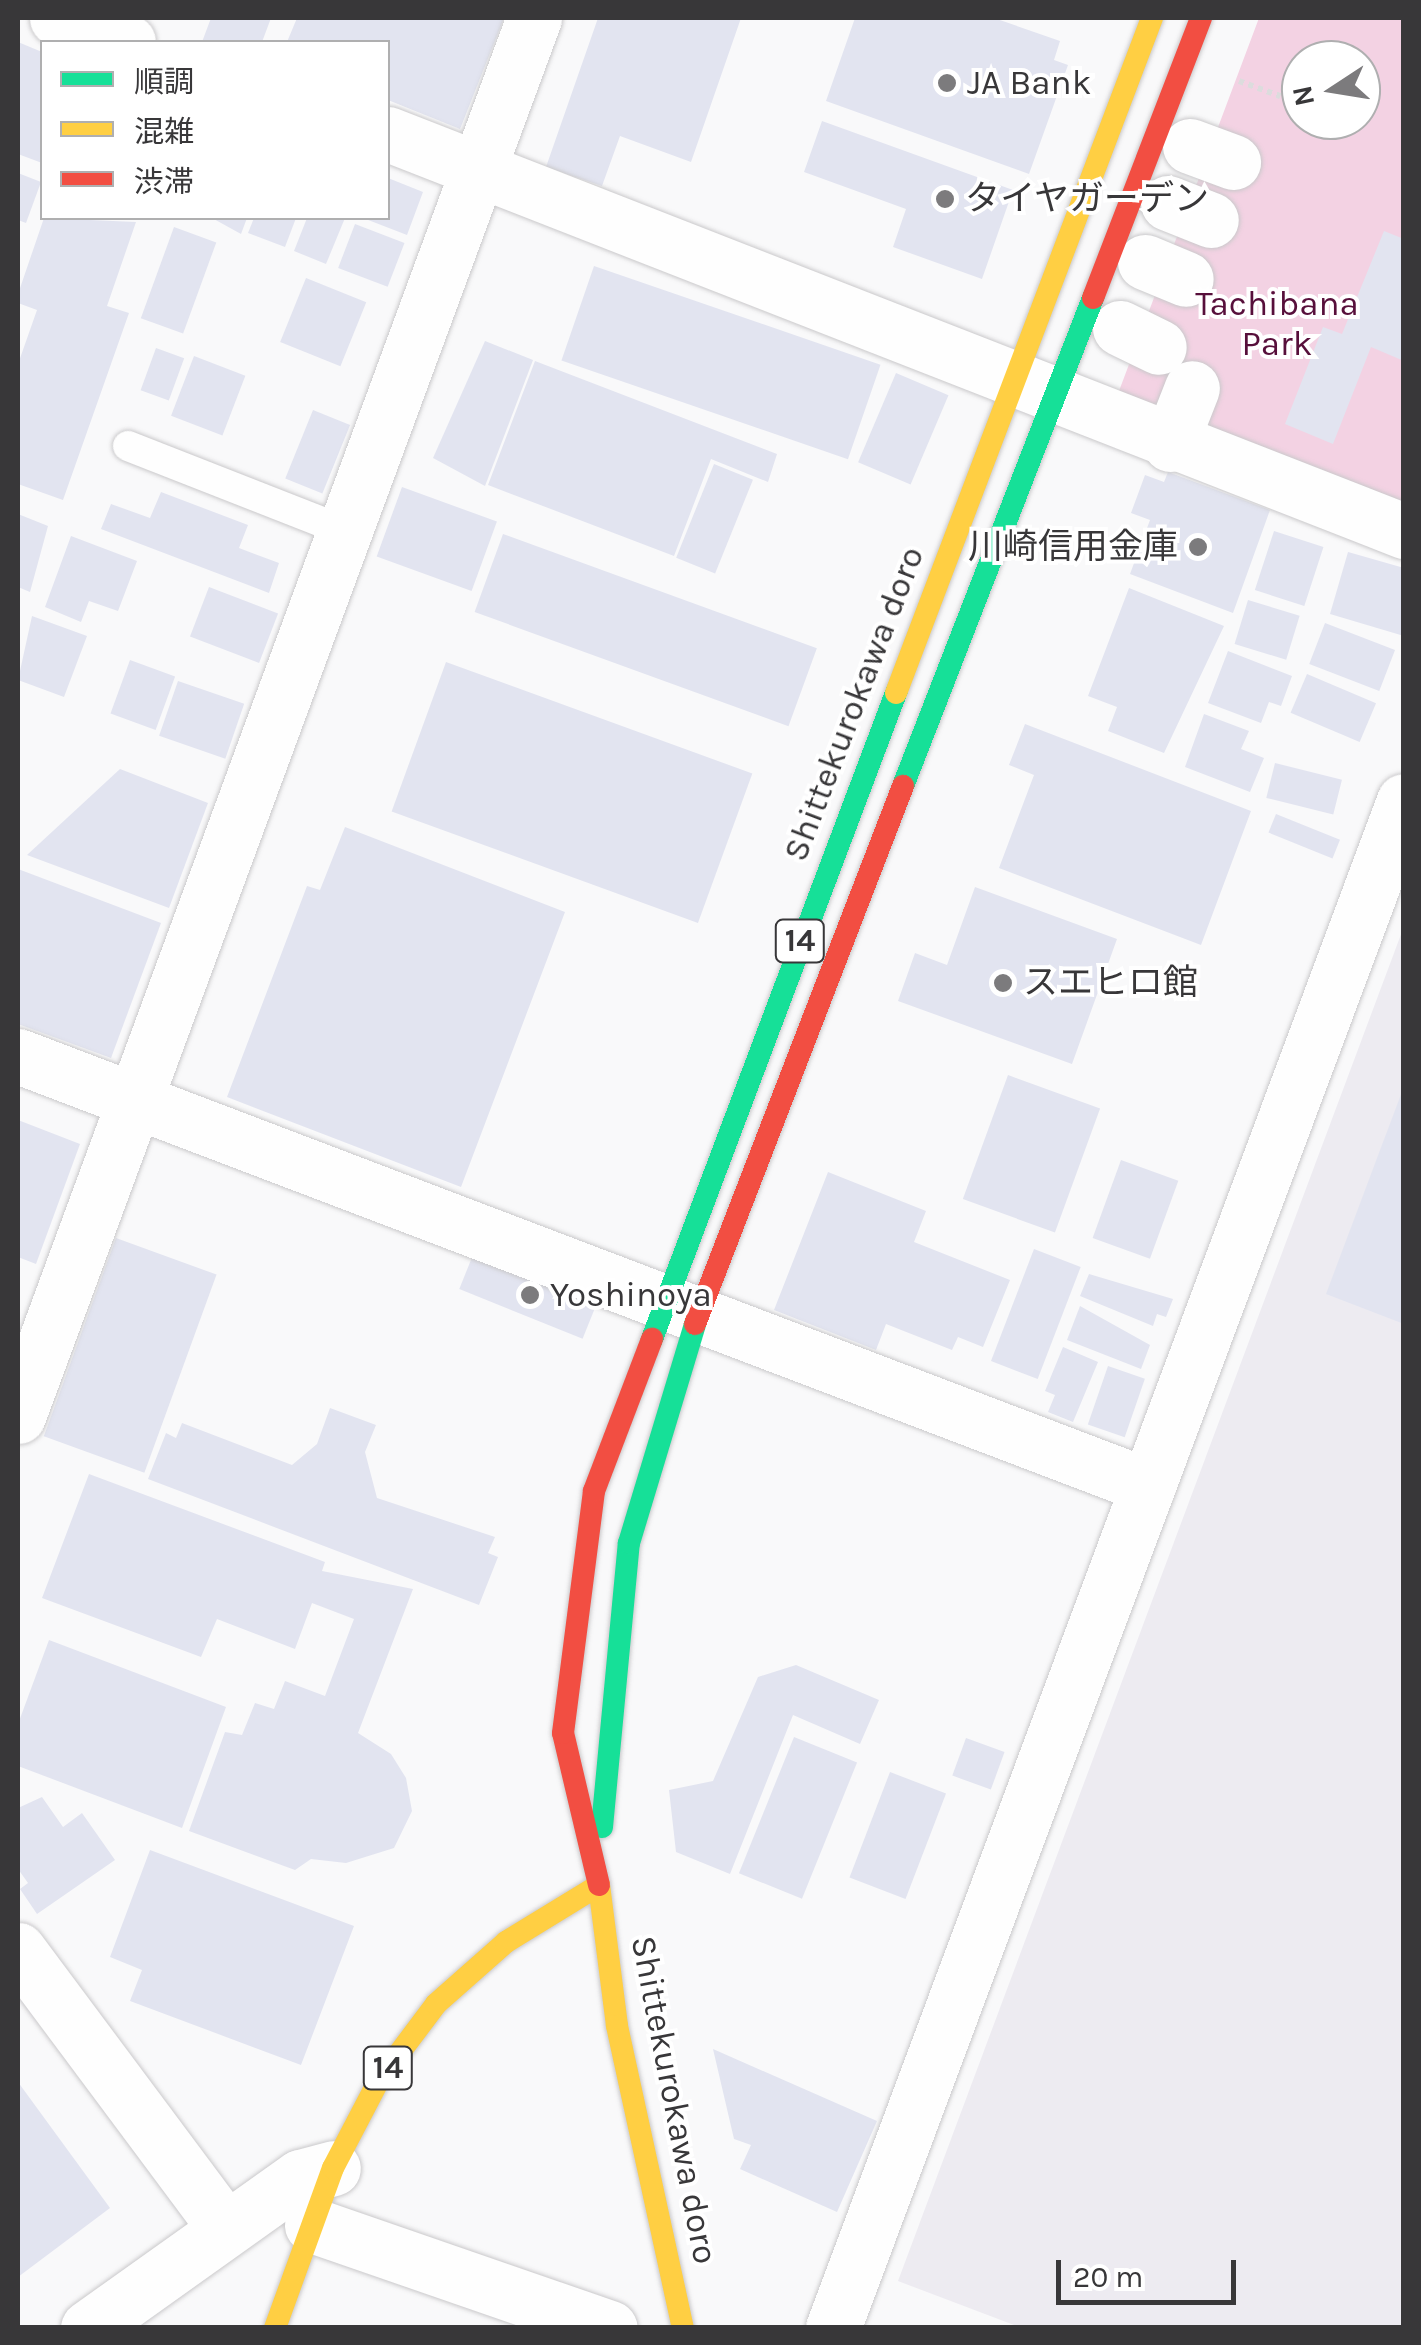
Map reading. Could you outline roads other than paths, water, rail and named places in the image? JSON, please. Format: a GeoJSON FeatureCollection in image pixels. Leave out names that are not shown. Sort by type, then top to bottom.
{"type":"FeatureCollection","features":[{"type":"Feature","properties":{"kind":"main road","name":"Shittekurokawa doro"},"geometry":{"type":"LineString","coordinates":[[599,1885],[629,1544],[679,1310],[1036,393],[1152,18]]}},
{"type":"Feature","properties":{"kind":"main road","name":"Shittekurokawa doro"},"geometry":{"type":"LineString","coordinates":[[683,2328],[617,2026],[599,1885],[563,1733],[573,1616],[594,1492],[679,1310],[1036,393],[1201,18]]}},
{"type":"Feature","properties":{"kind":"main road","name":"14"},"geometry":{"type":"LineString","coordinates":[[275,2328],[334,2168],[379,2080],[436,2004],[506,1942],[599,1885]]}},
{"type":"Feature","properties":{"kind":"street"},"geometry":{"type":"LineString","coordinates":[[57,18],[122,40]]}},
{"type":"Feature","properties":{"kind":"street"},"geometry":{"type":"LineString","coordinates":[[18,1416],[138,1101],[534,18]]}},
{"type":"Feature","properties":{"kind":"street"},"geometry":{"type":"LineString","coordinates":[[390,135],[478,166],[1036,393],[1404,531]]}},
{"type":"Feature","properties":{"kind":"street"},"geometry":{"type":"LineString","coordinates":[[1157,354],[1170,444]]}},
{"type":"Feature","properties":{"kind":"street"},"geometry":{"type":"LineString","coordinates":[[833,2328],[1404,801]]}},
{"type":"Feature","properties":{"kind":"street"},"geometry":{"type":"LineString","coordinates":[[18,1056],[1148,1486]]}},
{"type":"Feature","properties":{"kind":"street"},"geometry":{"type":"LineString","coordinates":[[18,1950],[225,2228]]}},
{"type":"Feature","properties":{"kind":"street"},"geometry":{"type":"LineString","coordinates":[[88,2328],[300,2177],[334,2168]]}},
{"type":"Feature","properties":{"kind":"street"},"geometry":{"type":"LineString","coordinates":[[312,2225],[610,2328]]}},
{"type":"Feature","properties":{"kind":"lane"},"geometry":{"type":"LineString","coordinates":[[128,446],[345,531]]}},
{"type":"Feature","properties":{"kind":"place","name":"JA Bank"},"geometry":{"type":"Point","coordinates":[947,83]}},
{"type":"Feature","properties":{"kind":"place","name":"タイヤガーデン"},"geometry":{"type":"Point","coordinates":[945,199]}},
{"type":"Feature","properties":{"kind":"place","name":"川崎信用金庫"},"geometry":{"type":"Point","coordinates":[1198,547]}},
{"type":"Feature","properties":{"kind":"place","name":"スエヒロ館"},"geometry":{"type":"Point","coordinates":[1003,983]}},
{"type":"Feature","properties":{"kind":"place","name":"Yoshinoya"},"geometry":{"type":"Point","coordinates":[530,1295]}},
{"type":"Feature","properties":{"kind":"park label","name":"Tachibana Park"},"geometry":{"type":"Point","coordinates":[1277,324]}}]}
